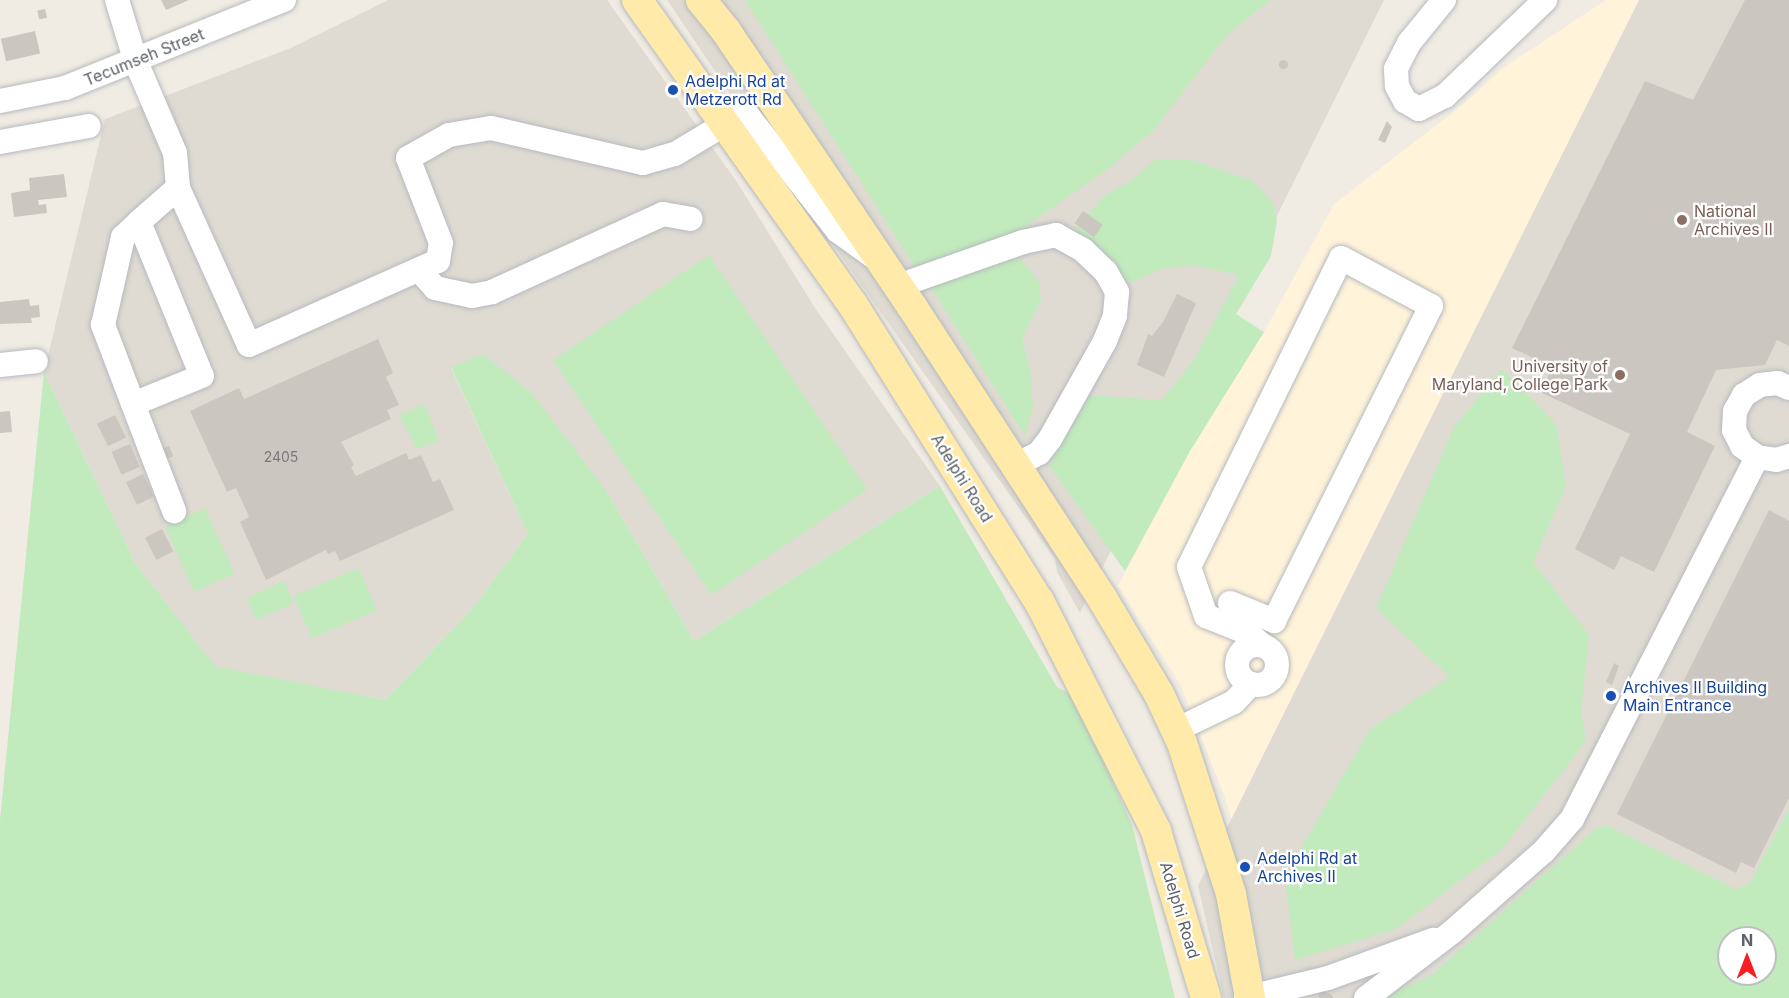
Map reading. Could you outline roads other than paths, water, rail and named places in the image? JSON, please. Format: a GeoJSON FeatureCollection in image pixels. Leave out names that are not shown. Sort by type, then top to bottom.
{"type":"FeatureCollection","features":[{"type":"Feature","properties":{"kind":"main road","name":"Adelphi Road"},"geometry":{"type":"LineString","coordinates":[[637,0],[853,305],[1039,601],[1156,831],[1206,998]]}},
{"type":"Feature","properties":{"kind":"main road"},"geometry":{"type":"LineString","coordinates":[[701,0],[726,31],[1016,465],[1102,598],[1176,730],[1231,894],[1249,998]]}},
{"type":"Feature","properties":{"kind":"street"},"geometry":{"type":"LineString","coordinates":[[117,0],[136,62],[175,153],[178,188],[249,345],[438,261],[441,243],[408,158],[449,135],[491,128],[644,163],[675,154],[745,112],[753,119],[838,231],[891,275],[1056,235],[1083,250],[1106,272],[1117,292],[1115,315],[1105,341],[1050,439],[1039,453],[1016,465]]}},
{"type":"Feature","properties":{"kind":"street","name":"Tecumseh Street"},"geometry":{"type":"LineString","coordinates":[[0,101],[65,88],[136,62],[284,0]]}},
{"type":"Feature","properties":{"kind":"street"},"geometry":{"type":"LineString","coordinates":[[1444,0],[1409,43],[1396,69],[1397,86],[1405,101],[1419,109],[1444,96],[1545,0]]}},
{"type":"Feature","properties":{"kind":"street"},"geometry":{"type":"LineString","coordinates":[[0,142],[89,126]]}},
{"type":"Feature","properties":{"kind":"street"},"geometry":{"type":"LineString","coordinates":[[174,511],[103,325],[123,237],[178,188]]}},
{"type":"Feature","properties":{"kind":"street"},"geometry":{"type":"LineString","coordinates":[[419,270],[435,288],[472,296],[519,280],[663,214],[691,219]]}},
{"type":"Feature","properties":{"kind":"street"},"geometry":{"type":"LineString","coordinates":[[133,404],[202,376],[139,222]]}},
{"type":"Feature","properties":{"kind":"street"},"geometry":{"type":"LineString","coordinates":[[1230,603],[1274,621],[1431,306],[1341,258],[1189,567],[1206,616],[1219,624],[1224,636],[1254,648],[1274,656],[1276,671],[1266,683],[1251,684],[1241,676],[1237,667],[1254,648]]}},
{"type":"Feature","properties":{"kind":"street"},"geometry":{"type":"LineString","coordinates":[[0,365],[36,361]]}},
{"type":"Feature","properties":{"kind":"street"},"geometry":{"type":"LineString","coordinates":[[1789,388],[1778,383],[1760,385],[1744,395],[1735,411],[1734,429],[1742,446],[1757,457],[1776,460],[1789,456]]}},
{"type":"Feature","properties":{"kind":"street"},"geometry":{"type":"LineString","coordinates":[[1365,998],[1452,932],[1544,851],[1572,819],[1757,457]]}},
{"type":"Feature","properties":{"kind":"street"},"geometry":{"type":"LineString","coordinates":[[1176,730],[1234,702],[1251,684]]}},
{"type":"Feature","properties":{"kind":"street"},"geometry":{"type":"LineString","coordinates":[[1249,998],[1328,978],[1452,932]]}},
{"type":"Feature","properties":{"kind":"place","name":"Adelphi Rd at Metzerott Rd"},"geometry":{"type":"Point","coordinates":[673,90]}},
{"type":"Feature","properties":{"kind":"place","name":"National Archives II"},"geometry":{"type":"Point","coordinates":[1682,220]}},
{"type":"Feature","properties":{"kind":"place","name":"University of Maryland, College Park"},"geometry":{"type":"Point","coordinates":[1620,375]}},
{"type":"Feature","properties":{"kind":"place","name":"Archives II Building Main Entrance"},"geometry":{"type":"Point","coordinates":[1611,696]}},
{"type":"Feature","properties":{"kind":"place","name":"Adelphi Rd at Archives II"},"geometry":{"type":"Point","coordinates":[1245,867]}}]}
